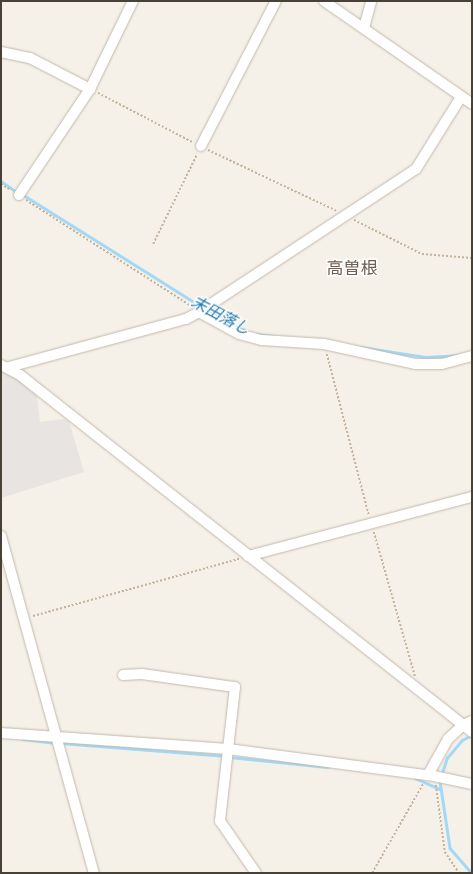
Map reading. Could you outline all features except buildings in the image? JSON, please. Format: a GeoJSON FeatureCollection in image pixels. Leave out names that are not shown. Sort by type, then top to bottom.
{"type":"FeatureCollection","features":[{"type":"Feature","properties":{"kind":"street"},"geometry":{"type":"LineString","coordinates":[[18,195],[90,89],[134,1]]}},
{"type":"Feature","properties":{"kind":"street"},"geometry":{"type":"LineString","coordinates":[[201,146],[276,1]]}},
{"type":"Feature","properties":{"kind":"street"},"geometry":{"type":"LineString","coordinates":[[324,1],[472,104]]}},
{"type":"Feature","properties":{"kind":"street"},"geometry":{"type":"LineString","coordinates":[[364,28],[371,1]]}},
{"type":"Feature","properties":{"kind":"street"},"geometry":{"type":"LineString","coordinates":[[1,52],[30,58],[90,89]]}},
{"type":"Feature","properties":{"kind":"street"},"geometry":{"type":"LineString","coordinates":[[5,366],[186,319],[199,312],[421,165],[461,97]]}},
{"type":"Feature","properties":{"kind":"street"},"geometry":{"type":"LineString","coordinates":[[199,312],[247,336],[262,340],[324,344],[416,364],[442,364],[472,356]]}},
{"type":"Feature","properties":{"kind":"street"},"geometry":{"type":"LineString","coordinates":[[5,366],[420,690],[468,723],[472,732]]}},
{"type":"Feature","properties":{"kind":"street"},"geometry":{"type":"LineString","coordinates":[[248,556],[472,497]]}},
{"type":"Feature","properties":{"kind":"street"},"geometry":{"type":"LineString","coordinates":[[1,536],[94,873]]}},
{"type":"Feature","properties":{"kind":"street"},"geometry":{"type":"LineString","coordinates":[[123,676],[150,675],[235,687],[220,821],[256,873]]}},
{"type":"Feature","properties":{"kind":"street"},"geometry":{"type":"LineString","coordinates":[[431,775],[448,739],[468,723]]}},
{"type":"Feature","properties":{"kind":"street"},"geometry":{"type":"LineString","coordinates":[[1,732],[56,736],[431,775],[472,784]]}},
{"type":"Feature","properties":{"kind":"path"},"geometry":{"type":"LineString","coordinates":[[90,89],[201,146],[345,215],[422,254],[472,258]]}},
{"type":"Feature","properties":{"kind":"path"},"geometry":{"type":"LineString","coordinates":[[152,244],[201,146]]}},
{"type":"Feature","properties":{"kind":"path"},"geometry":{"type":"LineString","coordinates":[[1,184],[199,312]]}},
{"type":"Feature","properties":{"kind":"path"},"geometry":{"type":"LineString","coordinates":[[324,344],[404,641],[420,690]]}},
{"type":"Feature","properties":{"kind":"path"},"geometry":{"type":"LineString","coordinates":[[23,619],[248,556]]}},
{"type":"Feature","properties":{"kind":"path"},"geometry":{"type":"LineString","coordinates":[[372,873],[431,775]]}},
{"type":"Feature","properties":{"kind":"path"},"geometry":{"type":"LineString","coordinates":[[431,775],[445,852],[459,873]]}},
{"type":"Feature","properties":{"kind":"shaded area"},"geometry":{"type":"Polygon","coordinates":[[[1,371],[12,375],[37,396],[40,422],[64,419],[69,421],[84,472],[1,498],[1,371]]]}},
{"type":"Feature","properties":{"kind":"waterway","name":"末田落し"},"geometry":{"type":"LineString","coordinates":[[1,181],[17,192]]}},
{"type":"Feature","properties":{"kind":"waterway","name":"末田落し"},"geometry":{"type":"LineString","coordinates":[[22,194],[202,307]]}},
{"type":"Feature","properties":{"kind":"waterway","name":"末田落し"},"geometry":{"type":"LineString","coordinates":[[207,310],[218,317]]}},
{"type":"Feature","properties":{"kind":"waterway","name":"末田落し"},"geometry":{"type":"LineString","coordinates":[[227,322],[248,332]]}},
{"type":"Feature","properties":{"kind":"waterway","name":"末田落し"},"geometry":{"type":"LineString","coordinates":[[257,334],[274,336]]}},
{"type":"Feature","properties":{"kind":"waterway","name":"末田落し"},"geometry":{"type":"LineString","coordinates":[[360,347],[425,357],[458,355]]}},
{"type":"Feature","properties":{"kind":"waterway"},"geometry":{"type":"LineString","coordinates":[[441,776],[447,758],[462,740],[472,735]]}},
{"type":"Feature","properties":{"kind":"waterway"},"geometry":{"type":"LineString","coordinates":[[23,739],[56,743]]}},
{"type":"Feature","properties":{"kind":"waterway"},"geometry":{"type":"LineString","coordinates":[[61,743],[225,756]]}},
{"type":"Feature","properties":{"kind":"waterway"},"geometry":{"type":"LineString","coordinates":[[230,757],[327,767]]}},
{"type":"Feature","properties":{"kind":"waterway"},"geometry":{"type":"LineString","coordinates":[[415,778],[440,789]]}},
{"type":"Feature","properties":{"kind":"waterway"},"geometry":{"type":"LineString","coordinates":[[440,781],[450,848],[472,873]]}},
{"type":"Feature","properties":{"kind":"district","name":"高曽根"},"geometry":{"type":"Point","coordinates":[352,268]}}]}
